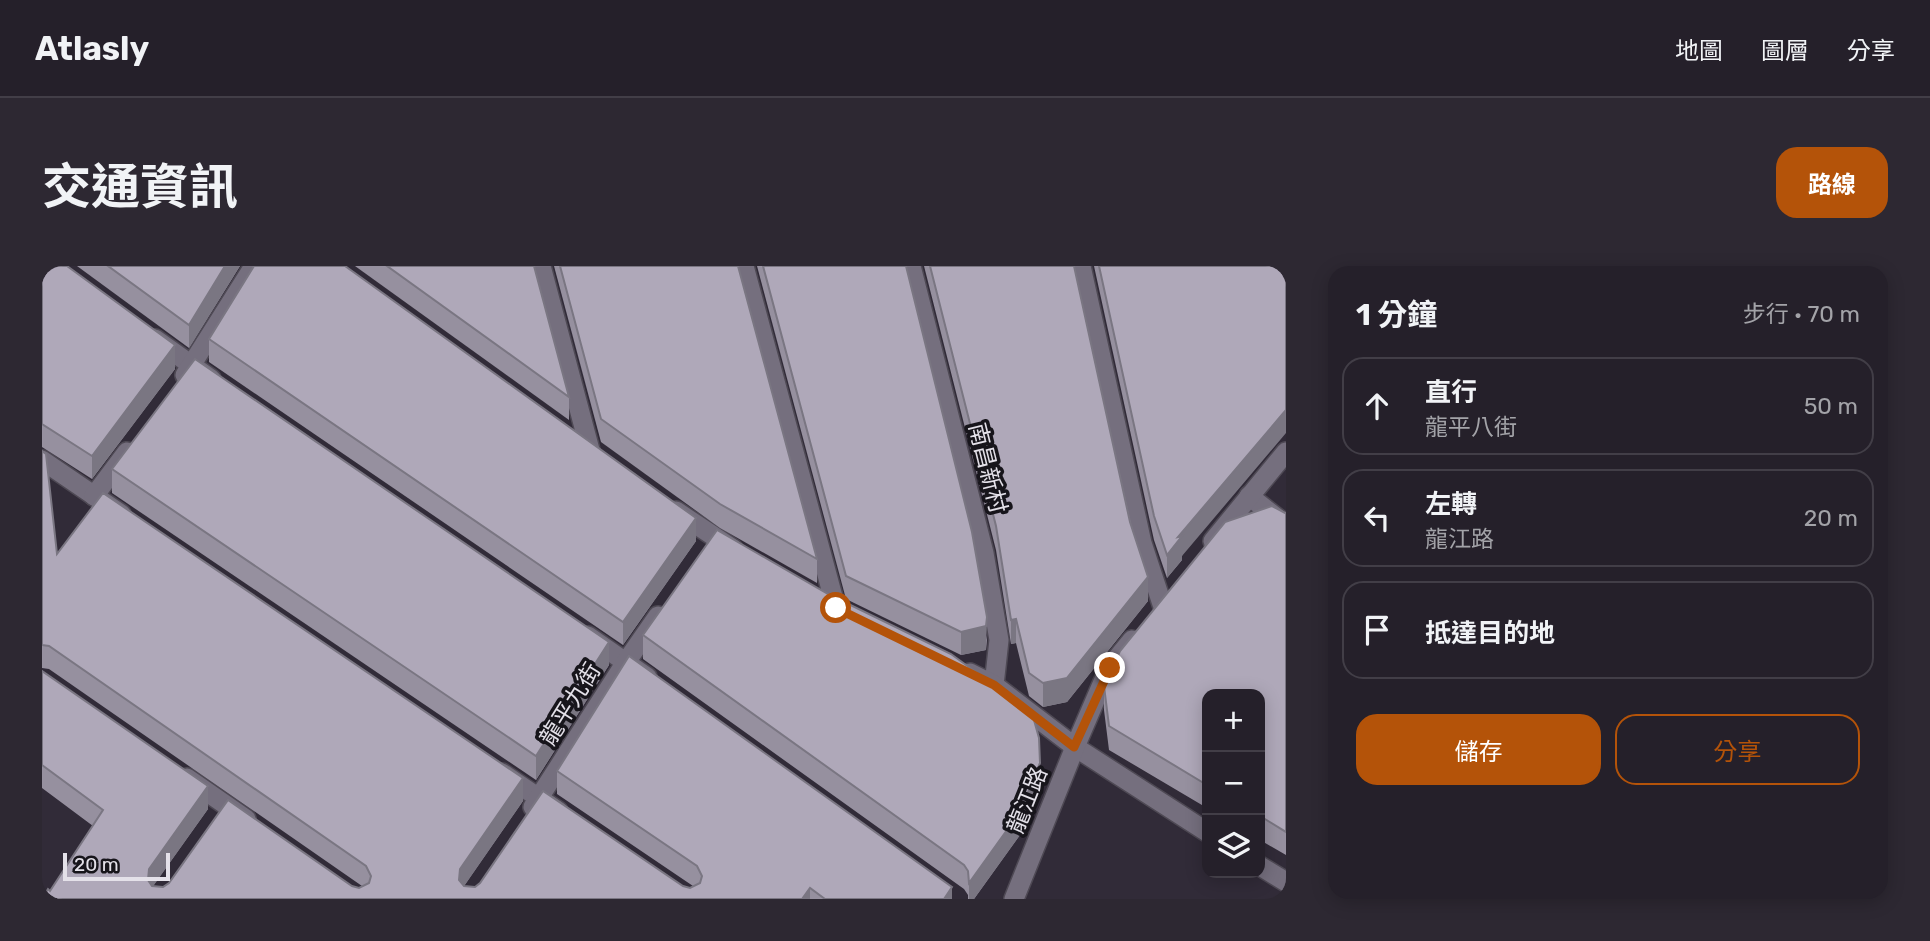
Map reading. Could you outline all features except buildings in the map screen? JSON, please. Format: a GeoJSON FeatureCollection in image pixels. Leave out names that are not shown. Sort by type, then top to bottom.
{"type":"FeatureCollection","features":[{"type":"Feature","properties":{"kind":"street"},"geometry":{"type":"LineString","coordinates":[[176,387],[254,266]]}},
{"type":"Feature","properties":{"kind":"street"},"geometry":{"type":"LineString","coordinates":[[541,266],[596,454],[568,434]]}},
{"type":"Feature","properties":{"kind":"street"},"geometry":{"type":"LineString","coordinates":[[744,266],[842,611],[814,595]]}},
{"type":"Feature","properties":{"kind":"street","name":"南昌新村"},"geometry":{"type":"LineString","coordinates":[[911,266],[984,553],[999,640],[994,685]]}},
{"type":"Feature","properties":{"kind":"street"},"geometry":{"type":"LineString","coordinates":[[1081,266],[1142,543],[1153,615]]}},
{"type":"Feature","properties":{"kind":"street"},"geometry":{"type":"LineString","coordinates":[[140,327],[226,389]]}},
{"type":"Feature","properties":{"kind":"street"},"geometry":{"type":"LineString","coordinates":[[94,496],[135,442]]}},
{"type":"Feature","properties":{"kind":"street"},"geometry":{"type":"LineString","coordinates":[[1196,561],[1286,452]]}},
{"type":"Feature","properties":{"kind":"street"},"geometry":{"type":"LineString","coordinates":[[42,460],[139,527]]}},
{"type":"Feature","properties":{"kind":"street"},"geometry":{"type":"LineString","coordinates":[[1249,496],[1286,525]]}},
{"type":"Feature","properties":{"kind":"street"},"geometry":{"type":"LineString","coordinates":[[657,498],[709,543],[747,557]]}},
{"type":"Feature","properties":{"kind":"street","name":"龍江路"},"geometry":{"type":"LineString","coordinates":[[1014,899],[1074,747],[1110,668],[1179,582]]}},
{"type":"Feature","properties":{"kind":"street","name":"龍平九街"},"geometry":{"type":"LineString","coordinates":[[524,821],[665,606]]}},
{"type":"Feature","properties":{"kind":"street"},"geometry":{"type":"LineString","coordinates":[[569,623],[659,686]]}},
{"type":"Feature","properties":{"kind":"street"},"geometry":{"type":"LineString","coordinates":[[957,667],[994,685],[1074,747],[1202,829]]}},
{"type":"Feature","properties":{"kind":"street"},"geometry":{"type":"LineString","coordinates":[[482,760],[574,822]]}},
{"type":"Feature","properties":{"kind":"street"},"geometry":{"type":"LineString","coordinates":[[168,765],[222,810],[259,828]]}},
{"type":"Feature","properties":{"kind":"street"},"geometry":{"type":"LineString","coordinates":[[1265,869],[1286,882]]}},
{"type":"Feature","properties":{"kind":"route"},"geometry":{"type":"LineString","coordinates":[[836,608],[994,685],[1074,747],[1110,668]]}}]}
